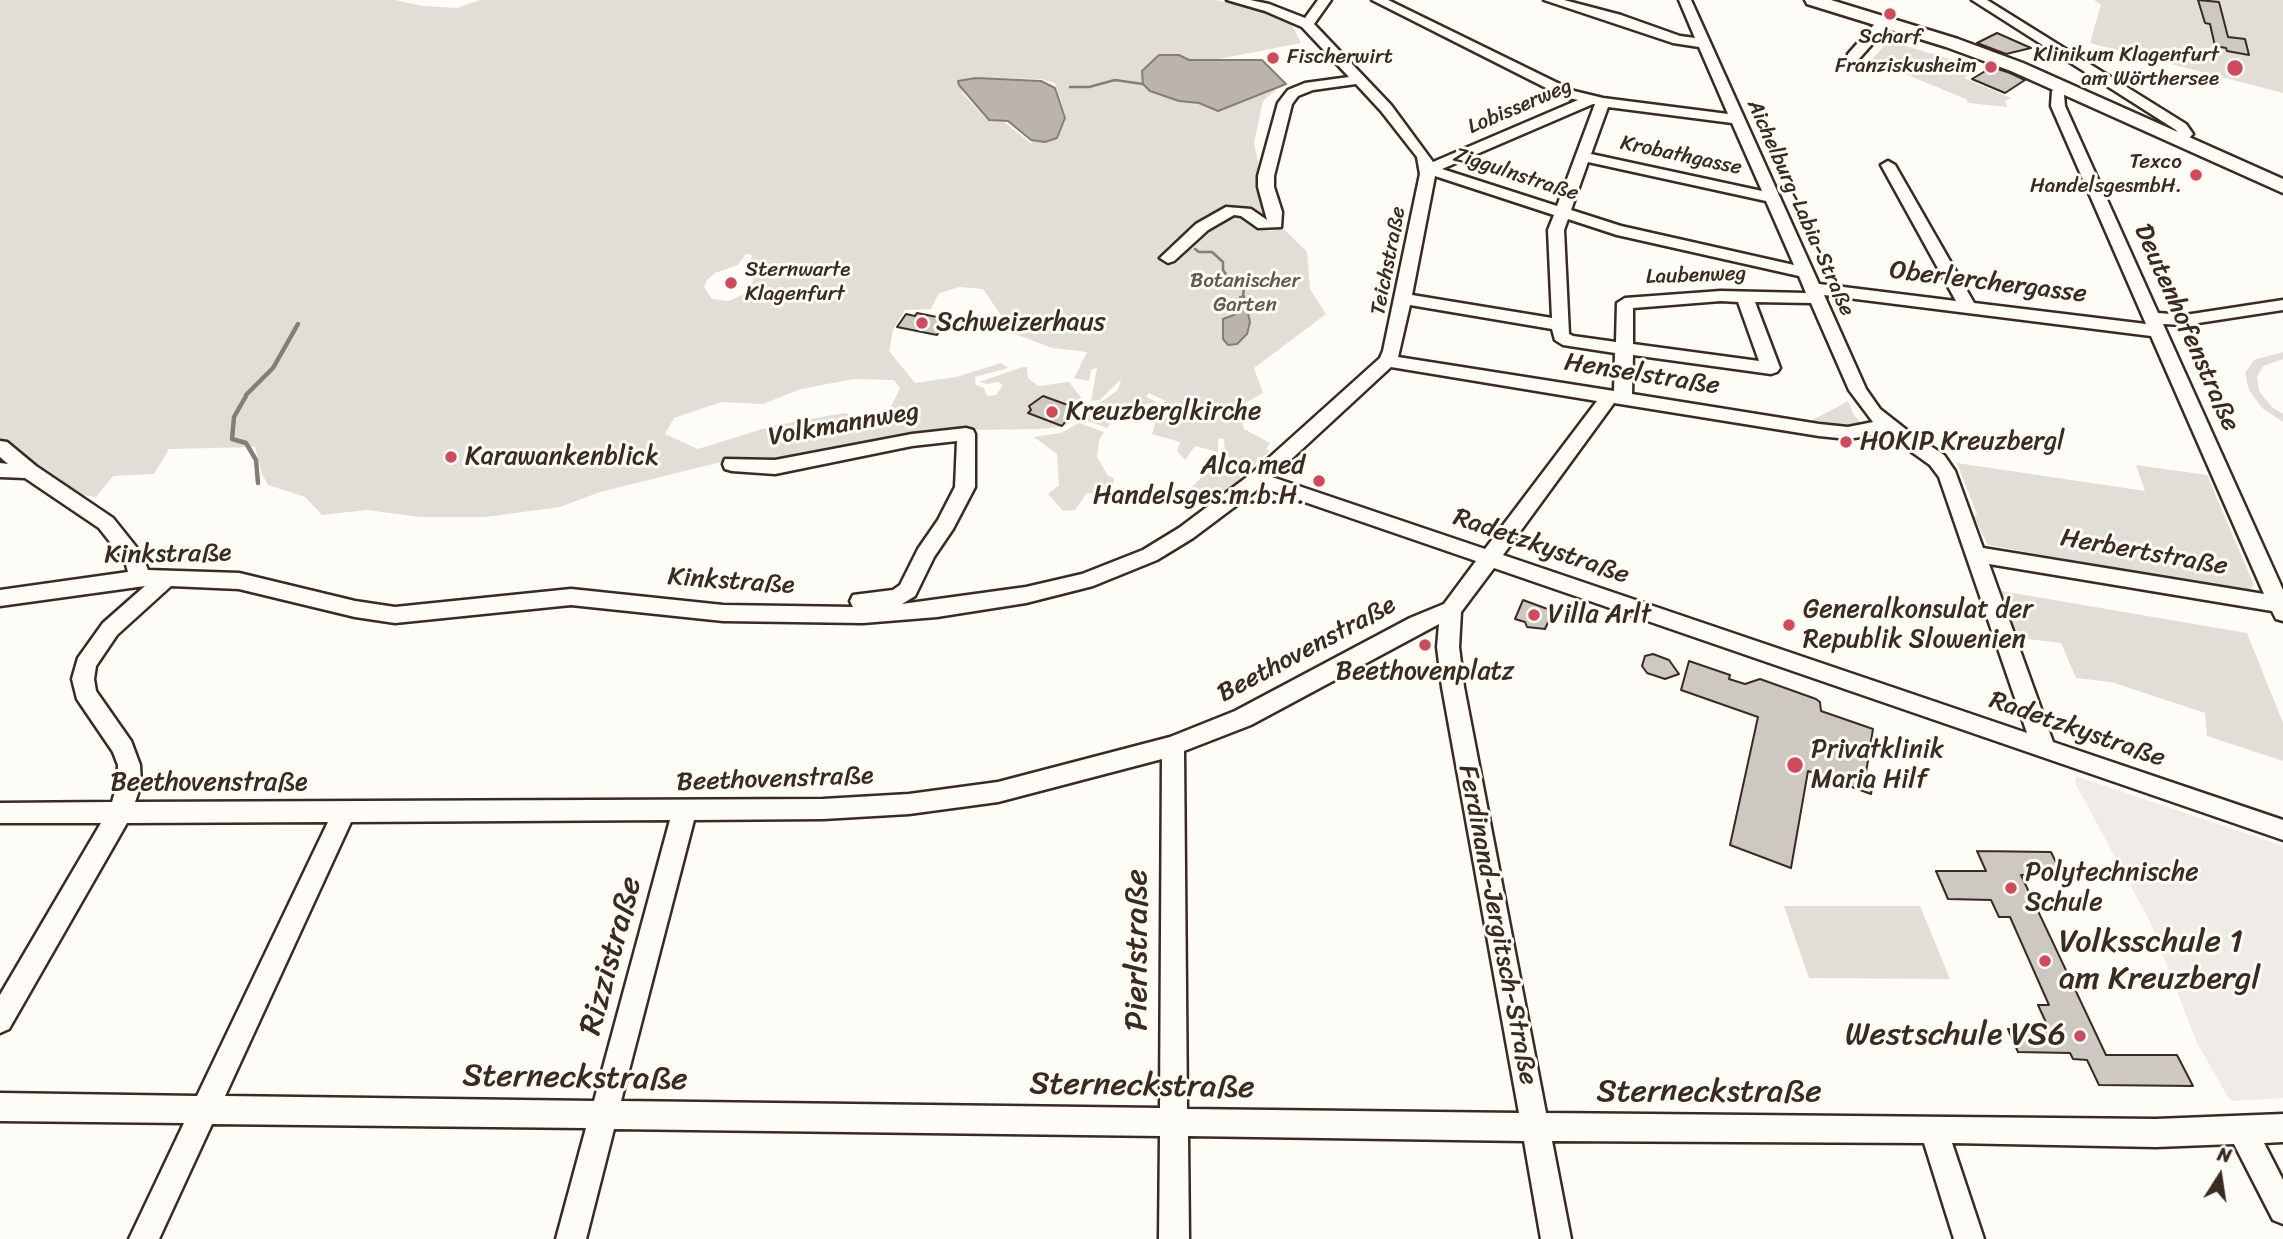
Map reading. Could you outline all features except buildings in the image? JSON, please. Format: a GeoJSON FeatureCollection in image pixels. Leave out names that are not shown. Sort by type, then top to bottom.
{"type":"FeatureCollection","features":[{"type":"Feature","properties":{"kind":"main road"},"geometry":{"type":"LineString","coordinates":[[1813,0],[1986,55],[2064,87],[2283,187]]}},
{"type":"Feature","properties":{"kind":"street"},"geometry":{"type":"LineString","coordinates":[[1233,0],[1269,8],[1307,24],[1325,0]]}},
{"type":"Feature","properties":{"kind":"street"},"geometry":{"type":"LineString","coordinates":[[1378,0],[1535,80],[1596,101],[1736,119]]}},
{"type":"Feature","properties":{"kind":"street"},"geometry":{"type":"LineString","coordinates":[[1550,0],[1616,18],[1678,40],[1702,43]]}},
{"type":"Feature","properties":{"kind":"street","name":"Aichelburg-Labia-Straße"},"geometry":{"type":"LineString","coordinates":[[1685,0],[1770,197],[1862,397],[1874,414],[1937,460],[1945,470],[2044,748]]}},
{"type":"Feature","properties":{"kind":"street"},"geometry":{"type":"LineString","coordinates":[[1978,0],[2181,127],[2186,134],[2180,139]]}},
{"type":"Feature","properties":{"kind":"street"},"geometry":{"type":"LineString","coordinates":[[1853,57],[1884,22]]}},
{"type":"Feature","properties":{"kind":"street","name":"Ziggulnstraße"},"geometry":{"type":"LineString","coordinates":[[1307,24],[1386,108],[1424,158],[1428,169],[1562,213],[1811,286]]}},
{"type":"Feature","properties":{"kind":"street"},"geometry":{"type":"LineString","coordinates":[[1168,258],[1202,227],[1231,210],[1245,212],[1264,225],[1275,224],[1266,176],[1285,103],[1293,93],[1310,86],[1358,80]]}},
{"type":"Feature","properties":{"kind":"street","name":"Deutenhofenstraße"},"geometry":{"type":"LineString","coordinates":[[2064,87],[2057,94],[2058,106],[2280,601]]}},
{"type":"Feature","properties":{"kind":"street"},"geometry":{"type":"LineString","coordinates":[[1562,332],[1555,254],[1556,230],[1582,156],[1596,101]]}},
{"type":"Feature","properties":{"kind":"street","name":"Lobisserweg"},"geometry":{"type":"LineString","coordinates":[[1428,169],[1596,101]]}},
{"type":"Feature","properties":{"kind":"street","name":"Krobathgasse"},"geometry":{"type":"LineString","coordinates":[[1582,156],[1770,197]]}},
{"type":"Feature","properties":{"kind":"street"},"geometry":{"type":"LineString","coordinates":[[1888,165],[1968,307]]}},
{"type":"Feature","properties":{"kind":"street","name":"Teichstraße"},"geometry":{"type":"LineString","coordinates":[[1387,361],[1392,351],[1428,169]]}},
{"type":"Feature","properties":{"kind":"street","name":"Oberlerchergasse"},"geometry":{"type":"LineString","coordinates":[[1811,286],[1968,307],[2155,325],[2283,305]]}},
{"type":"Feature","properties":{"kind":"street","name":"Laubenweg"},"geometry":{"type":"LineString","coordinates":[[1616,398],[1624,349],[1625,303],[1744,296],[1811,286]]}},
{"type":"Feature","properties":{"kind":"street"},"geometry":{"type":"LineString","coordinates":[[1403,299],[1562,332],[1624,349],[1771,369],[1744,296]]}},
{"type":"Feature","properties":{"kind":"street","name":"Henselstraße"},"geometry":{"type":"LineString","coordinates":[[1387,361],[1819,430],[1848,433],[1888,426]]}},
{"type":"Feature","properties":{"kind":"street","name":"Kinkstraße"},"geometry":{"type":"LineString","coordinates":[[0,598],[140,578],[239,581],[355,609],[395,615],[571,597],[723,613],[790,616],[863,615],[996,601],[1086,581],[1150,555],[1169,544],[1258,479],[1387,361]]}},
{"type":"Feature","properties":{"kind":"street"},"geometry":{"type":"LineString","coordinates":[[1451,610],[1486,559],[1616,398]]}},
{"type":"Feature","properties":{"kind":"street","name":"Volkmannweg"},"geometry":{"type":"LineString","coordinates":[[732,464],[775,467],[912,440],[966,434],[965,487],[946,524],[925,554],[908,590],[898,597],[882,599],[806,602],[798,604],[790,616]]}},
{"type":"Feature","properties":{"kind":"street"},"geometry":{"type":"LineString","coordinates":[[0,447],[29,471],[106,523],[134,558],[140,578]]}},
{"type":"Feature","properties":{"kind":"street"},"geometry":{"type":"LineString","coordinates":[[0,470],[29,471]]}},
{"type":"Feature","properties":{"kind":"street","name":"Radetzkystraße"},"geometry":{"type":"LineString","coordinates":[[1258,479],[2283,830]]}},
{"type":"Feature","properties":{"kind":"street","name":"Herbertstraße"},"geometry":{"type":"LineString","coordinates":[[1977,554],[2280,601]]}},
{"type":"Feature","properties":{"kind":"street"},"geometry":{"type":"LineString","coordinates":[[0,1020],[121,811],[129,785],[129,765],[123,748],[85,693],[83,680],[86,664],[110,628],[166,579]]}},
{"type":"Feature","properties":{"kind":"street","name":"Beethovenstraße"},"geometry":{"type":"LineString","coordinates":[[0,813],[684,812],[822,809],[998,792],[1173,746],[1277,702],[1417,624],[1451,610]]}},
{"type":"Feature","properties":{"kind":"street","name":"Ferdinand-Jergitsch-Straße"},"geometry":{"type":"LineString","coordinates":[[1451,610],[1448,647],[1453,687],[1556,1239]]}},
{"type":"Feature","properties":{"kind":"street","name":"Pierlstraße"},"geometry":{"type":"LineString","coordinates":[[1173,746],[1174,1239]]}},
{"type":"Feature","properties":{"kind":"street"},"geometry":{"type":"LineString","coordinates":[[144,1239],[344,812]]}},
{"type":"Feature","properties":{"kind":"street","name":"Rizzistraße"},"geometry":{"type":"LineString","coordinates":[[571,1239],[684,812]]}},
{"type":"Feature","properties":{"kind":"street","name":"Sterneckstraße"},"geometry":{"type":"LineString","coordinates":[[0,1107],[2156,1133],[2283,1128]]}},
{"type":"Feature","properties":{"kind":"street"},"geometry":{"type":"LineString","coordinates":[[1933,1129],[1969,1239]]}},
{"type":"Feature","properties":{"kind":"street"},"geometry":{"type":"LineString","coordinates":[[2242,1130],[2283,1210]]}},
{"type":"Feature","properties":{"kind":"shaded area"},"geometry":{"type":"Polygon","coordinates":[[[1159,55],[1179,55],[1189,60],[1262,60],[1286,84],[1218,111],[1199,103],[1179,101],[1150,91],[1143,84],[1142,71],[1159,55]]]}},
{"type":"Feature","properties":{"kind":"shaded area"},"geometry":{"type":"Polygon","coordinates":[[[976,78],[1041,81],[1055,88],[1065,118],[1057,138],[1045,142],[1031,140],[1008,121],[989,120],[959,85],[958,81],[976,78]]]}},
{"type":"Feature","properties":{"kind":"shaded area"},"geometry":{"type":"Polygon","coordinates":[[[1244,296],[1250,322],[1247,334],[1237,344],[1228,345],[1223,339],[1223,319],[1234,315],[1240,297],[1244,296]]]}},
{"type":"Feature","properties":{"kind":"shaded area"},"geometry":{"type":"Polygon","coordinates":[[[2076,776],[2283,846],[2283,1098],[2233,1101],[2228,1097],[2197,1043],[2150,922],[2075,783],[2076,776]]]}},
{"type":"Feature","properties":{"kind":"green space","name":"Botanischer Garten"},"geometry":{"type":"Polygon","coordinates":[[[0,0],[396,0],[422,6],[457,8],[480,0],[1215,0],[1282,15],[1291,23],[1301,43],[1219,59],[1189,60],[1179,55],[1179,101],[1199,103],[1218,111],[1277,89],[1263,101],[1254,143],[1272,225],[1253,226],[1268,231],[1284,229],[1307,252],[1310,289],[1326,314],[1254,368],[1263,393],[1238,407],[1244,429],[1270,443],[1266,449],[1270,451],[1249,469],[1230,459],[1225,451],[1224,439],[1218,438],[1218,452],[1195,446],[1185,460],[1177,451],[1180,442],[1152,434],[1161,404],[1166,401],[1149,393],[1146,397],[1157,402],[1130,408],[1131,410],[1113,420],[1107,428],[1085,420],[1097,405],[1118,390],[1121,379],[1100,400],[1091,401],[1097,368],[1091,370],[1089,381],[1074,378],[1087,352],[1052,348],[1013,333],[983,289],[960,287],[939,293],[931,309],[905,310],[893,330],[889,351],[915,383],[956,377],[1001,363],[1008,368],[975,377],[976,385],[984,388],[987,396],[996,395],[1003,385],[998,382],[979,382],[1023,367],[1027,367],[1028,378],[1038,386],[1069,382],[1084,401],[1076,416],[1071,414],[1076,408],[1067,404],[1065,407],[1044,396],[1030,406],[1029,413],[1062,426],[1067,419],[1070,421],[1066,425],[1062,427],[1038,429],[973,430],[786,461],[725,461],[600,492],[560,507],[486,517],[420,517],[367,510],[322,515],[305,497],[268,485],[262,474],[255,447],[169,449],[154,474],[113,476],[96,497],[77,494],[35,468],[0,440],[0,0]],[[976,78],[957,81],[964,95],[988,121],[1004,122],[1032,144],[1031,140],[1045,142],[1057,138],[1066,117],[1055,83],[1041,79],[976,78]],[[746,254],[738,265],[715,273],[707,280],[704,287],[712,299],[729,301],[746,293],[752,286],[753,280],[746,266],[753,255],[746,254]],[[854,379],[801,389],[763,404],[721,402],[674,418],[665,434],[698,449],[772,426],[844,413],[864,419],[887,415],[900,388],[894,380],[854,379]]]}},
{"type":"Feature","properties":{"kind":"green space","name":"Klinikum Klagenfurt am Wörthersee"},"geometry":{"type":"Polygon","coordinates":[[[2094,0],[2283,0],[2283,93],[2090,43],[2101,5],[2094,0]]]}},
{"type":"Feature","properties":{"kind":"green space"},"geometry":{"type":"Polygon","coordinates":[[[1889,41],[1966,64],[1974,71],[1964,78],[2011,98],[2005,101],[2007,107],[1968,103],[1966,99],[1871,60],[1889,41]]]}},
{"type":"Feature","properties":{"kind":"green space"},"geometry":{"type":"Polygon","coordinates":[[[2283,352],[2283,359],[2263,366],[2257,377],[2259,391],[2272,407],[2283,414],[2283,422],[2262,408],[2249,390],[2245,373],[2254,360],[2283,352]]]}},
{"type":"Feature","properties":{"kind":"green space"},"geometry":{"type":"Polygon","coordinates":[[[1848,401],[1853,414],[1862,424],[1857,427],[1842,428],[1807,423],[1848,401]]]}},
{"type":"Feature","properties":{"kind":"green space"},"geometry":{"type":"Polygon","coordinates":[[[1079,423],[1104,432],[1099,440],[1097,457],[1108,476],[1114,478],[1113,489],[1107,494],[1087,493],[1075,510],[1063,511],[1048,494],[1059,485],[1057,454],[1034,437],[1061,433],[1079,423]]]}},
{"type":"Feature","properties":{"kind":"green space"},"geometry":{"type":"Polygon","coordinates":[[[1212,460],[1223,463],[1239,474],[1242,482],[1217,503],[1188,491],[1202,477],[1212,460]]]}},
{"type":"Feature","properties":{"kind":"green space"},"geometry":{"type":"Polygon","coordinates":[[[1957,463],[2145,491],[2136,465],[2207,475],[2254,585],[2250,590],[2240,590],[1988,545],[1974,517],[1977,514],[1957,463]]]}},
{"type":"Feature","properties":{"kind":"green space"},"geometry":{"type":"Polygon","coordinates":[[[2001,591],[2247,633],[2283,723],[2283,761],[2207,736],[2205,713],[2111,682],[2076,678],[2061,643],[2018,638],[2001,591]]]}},
{"type":"Feature","properties":{"kind":"green space"},"geometry":{"type":"Polygon","coordinates":[[[1784,906],[1920,906],[1950,979],[1809,978],[1784,906]]]}},
{"type":"Feature","properties":{"kind":"waterway"},"geometry":{"type":"LineString","coordinates":[[1070,87],[1089,87],[1115,80],[1143,84]]}},
{"type":"Feature","properties":{"kind":"waterway"},"geometry":{"type":"LineString","coordinates":[[1195,249],[1199,252],[1212,252],[1223,262],[1223,270],[1229,279],[1244,288],[1243,296]]}},
{"type":"Feature","properties":{"kind":"waterway"},"geometry":{"type":"LineString","coordinates":[[246,395],[273,368],[298,324]]}},
{"type":"Feature","properties":{"kind":"waterway"},"geometry":{"type":"LineString","coordinates":[[246,396],[234,417],[232,439],[246,443],[256,460],[258,483]]}},
{"type":"Feature","properties":{"kind":"place","name":"Scharf"},"geometry":{"type":"Point","coordinates":[1890,14]}},
{"type":"Feature","properties":{"kind":"place","name":"Fischerwirt"},"geometry":{"type":"Point","coordinates":[1273,58]}},
{"type":"Feature","properties":{"kind":"place","name":"Franziskusheim"},"geometry":{"type":"Point","coordinates":[1991,67]}},
{"type":"Feature","properties":{"kind":"place","name":"Klinikum Klagenfurt am Wörthersee"},"geometry":{"type":"Point","coordinates":[2235,68]}},
{"type":"Feature","properties":{"kind":"place","name":"Texco HandelsgesmbH."},"geometry":{"type":"Point","coordinates":[2196,175]}},
{"type":"Feature","properties":{"kind":"place","name":"Sternwarte Klagenfurt"},"geometry":{"type":"Point","coordinates":[731,283]}},
{"type":"Feature","properties":{"kind":"place","name":"Schweizerhaus"},"geometry":{"type":"Point","coordinates":[922,323]}},
{"type":"Feature","properties":{"kind":"place","name":"Kreuzberglkirche"},"geometry":{"type":"Point","coordinates":[1052,412]}},
{"type":"Feature","properties":{"kind":"place","name":"HOKIP Kreuzbergl"},"geometry":{"type":"Point","coordinates":[1846,442]}},
{"type":"Feature","properties":{"kind":"place","name":"Karawankenblick"},"geometry":{"type":"Point","coordinates":[451,457]}},
{"type":"Feature","properties":{"kind":"place","name":"Alca med Handelsges.m.b.H."},"geometry":{"type":"Point","coordinates":[1319,481]}},
{"type":"Feature","properties":{"kind":"place","name":"Villa Arlt"},"geometry":{"type":"Point","coordinates":[1534,615]}},
{"type":"Feature","properties":{"kind":"place","name":"Generalkonsulat der Republik Slowenien"},"geometry":{"type":"Point","coordinates":[1789,625]}},
{"type":"Feature","properties":{"kind":"place","name":"Beethovenplatz"},"geometry":{"type":"Point","coordinates":[1425,645]}},
{"type":"Feature","properties":{"kind":"place","name":"Privatklinik Maria Hilf"},"geometry":{"type":"Point","coordinates":[1795,765]}},
{"type":"Feature","properties":{"kind":"place","name":"Polytechnische Schule"},"geometry":{"type":"Point","coordinates":[2011,888]}},
{"type":"Feature","properties":{"kind":"place","name":"Volksschule 1 am Kreuzbergl"},"geometry":{"type":"Point","coordinates":[2045,961]}},
{"type":"Feature","properties":{"kind":"place","name":"Westschule VS6"},"geometry":{"type":"Point","coordinates":[2080,1036]}}]}
